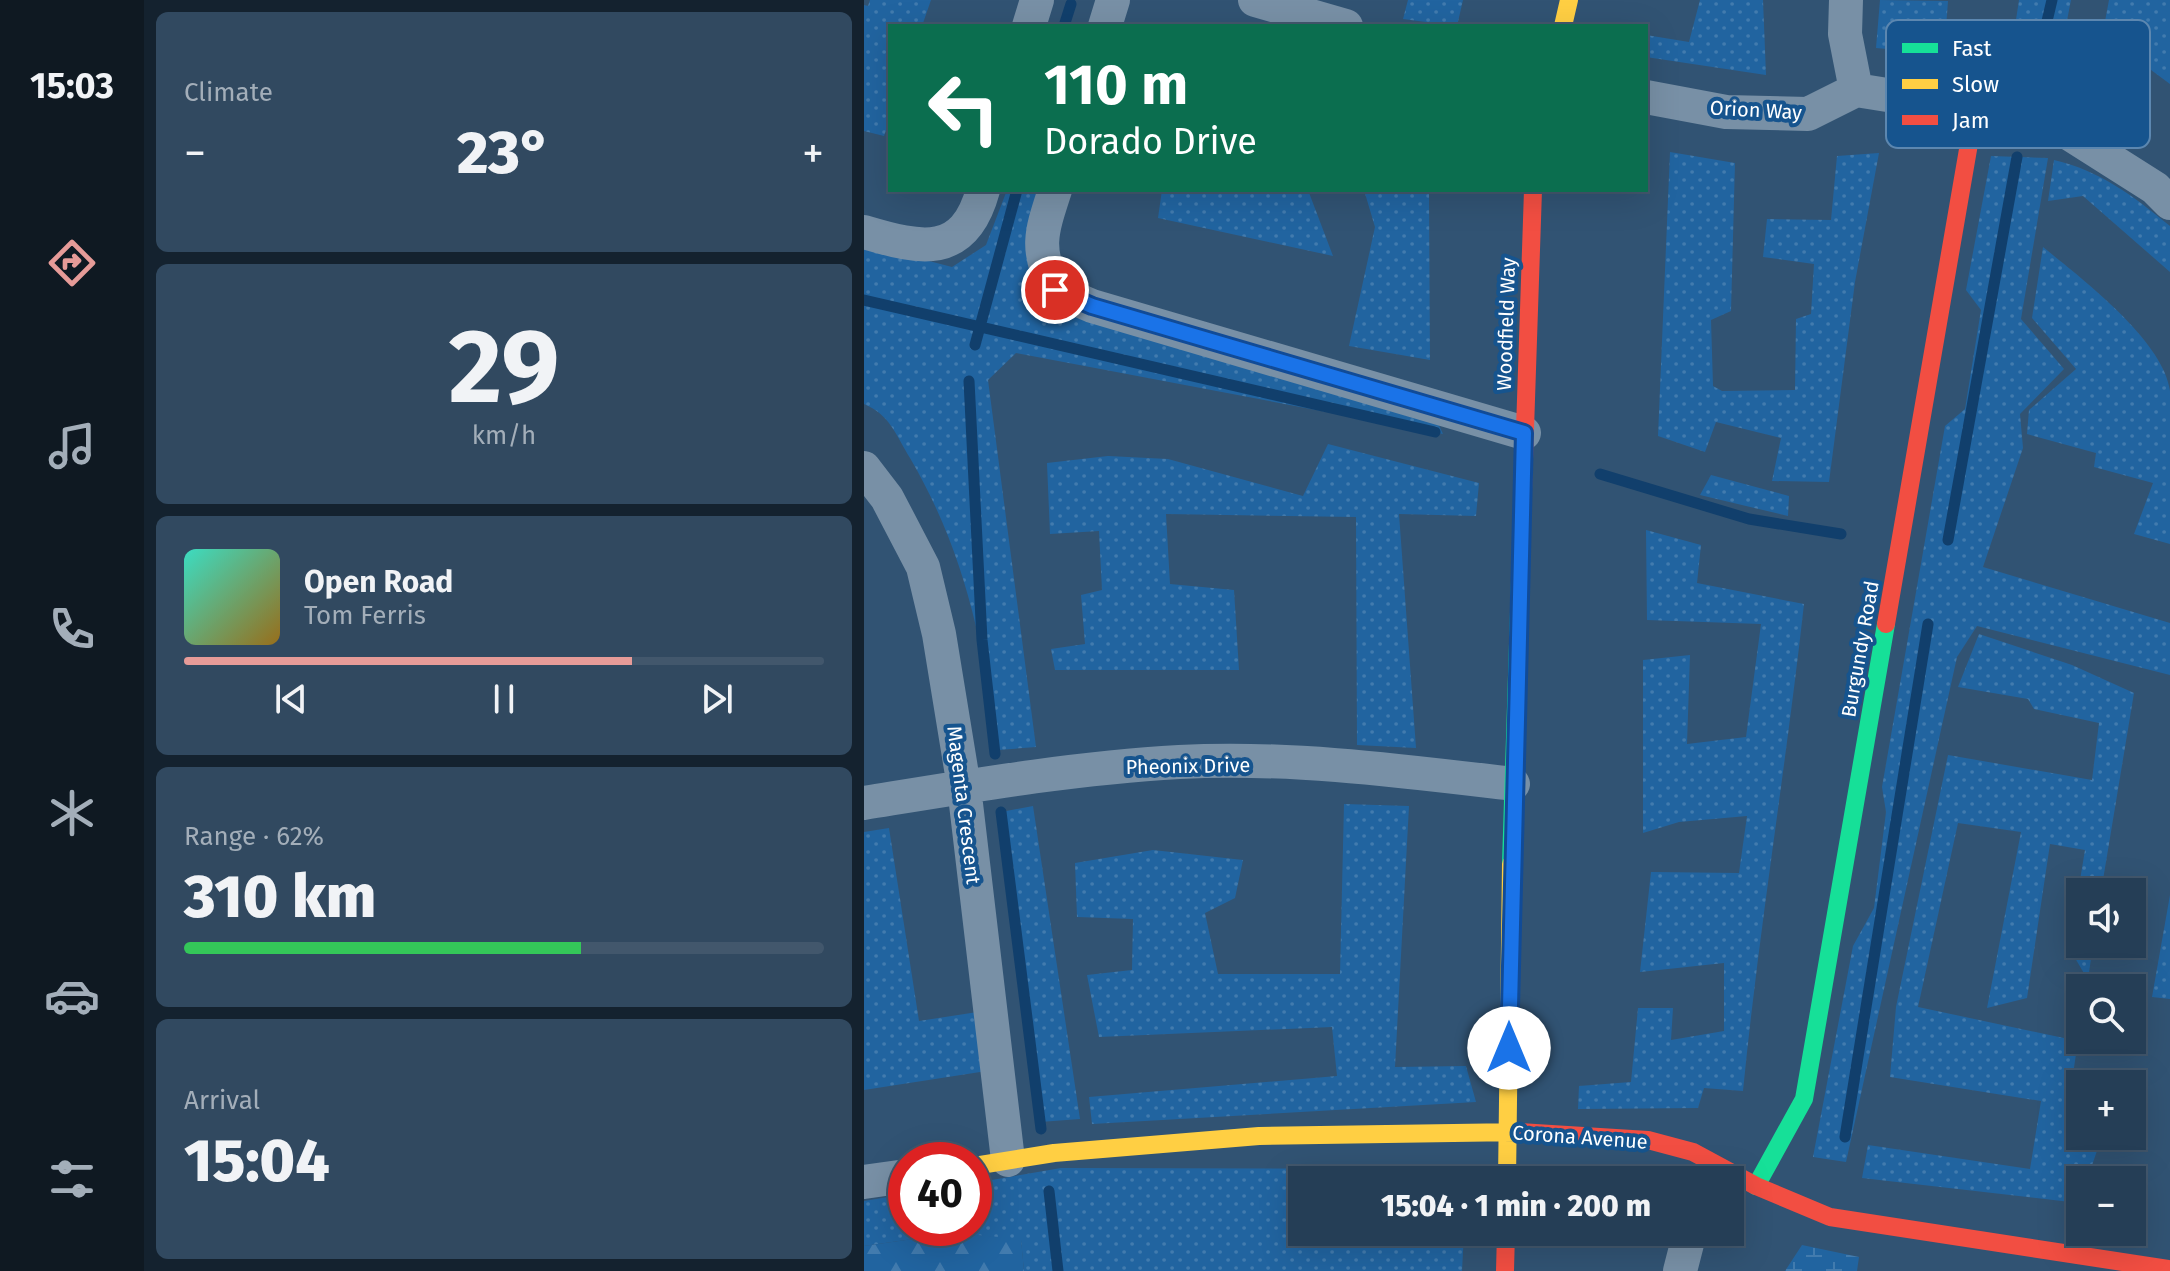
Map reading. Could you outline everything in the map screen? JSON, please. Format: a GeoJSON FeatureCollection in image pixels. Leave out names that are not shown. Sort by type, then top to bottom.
{"type":"FeatureCollection","features":[{"type":"Feature","properties":{"kind":"street"},"geometry":{"type":"LineString","coordinates":[[1030,24],[1037,0]]}},
{"type":"Feature","properties":{"kind":"street"},"geometry":{"type":"LineString","coordinates":[[1106,24],[1113,0]]}},
{"type":"Feature","properties":{"kind":"street"},"geometry":{"type":"LineString","coordinates":[[1255,0],[1339,24]]}},
{"type":"Feature","properties":{"kind":"street"},"geometry":{"type":"LineString","coordinates":[[1563,24],[1569,0]]}},
{"type":"Feature","properties":{"kind":"street"},"geometry":{"type":"LineString","coordinates":[[1846,0],[1845,34],[1856,90],[1886,95]]}},
{"type":"Feature","properties":{"kind":"street","name":"Orion Way"},"geometry":{"type":"LineString","coordinates":[[1648,97],[1726,112],[1808,114],[1856,90]]}},
{"type":"Feature","properties":{"kind":"street","name":"Burgundy Road"},"geometry":{"type":"LineString","coordinates":[[1756,1186],[1804,1099],[1968,148]]}},
{"type":"Feature","properties":{"kind":"street"},"geometry":{"type":"LineString","coordinates":[[2092,148],[2155,188],[2170,203]]}},
{"type":"Feature","properties":{"kind":"street"},"geometry":{"type":"LineString","coordinates":[[864,232],[922,247],[956,238],[976,215],[982,192]]}},
{"type":"Feature","properties":{"kind":"street"},"geometry":{"type":"LineString","coordinates":[[1054,192],[1045,223],[1041,261],[1055,290],[1092,306],[1524,433]]}},
{"type":"Feature","properties":{"kind":"street","name":"Woodfield Way"},"geometry":{"type":"LineString","coordinates":[[1508,1166],[1513,784],[1533,192]]}},
{"type":"Feature","properties":{"kind":"street","name":"Magenta Crescent"},"geometry":{"type":"LineString","coordinates":[[864,468],[887,498],[923,567],[939,634],[964,787],[1008,1160]]}},
{"type":"Feature","properties":{"kind":"street","name":"Pheonix Drive"},"geometry":{"type":"LineString","coordinates":[[864,803],[1039,774],[1181,762],[1375,767],[1513,784]]}},
{"type":"Feature","properties":{"kind":"street","name":"Corona Avenue"},"geometry":{"type":"LineString","coordinates":[[992,1163],[1054,1153],[1259,1136],[1509,1131],[1648,1140],[1693,1152],[1708,1166]]}},
{"type":"Feature","properties":{"kind":"street"},"geometry":{"type":"LineString","coordinates":[[864,1182],[888,1179]]}},
{"type":"Feature","properties":{"kind":"street","name":"Corona Avenue"},"geometry":{"type":"LineString","coordinates":[[1744,1182],[1830,1217],[2169,1266]]}},
{"type":"Feature","properties":{"kind":"street"},"geometry":{"type":"LineString","coordinates":[[1505,1271],[1506,1246]]}},
{"type":"Feature","properties":{"kind":"street"},"geometry":{"type":"LineString","coordinates":[[1680,1271],[1686,1246]]}},
{"type":"Feature","properties":{"kind":"green space"},"geometry":{"type":"Polygon","coordinates":[[[870,0],[931,0],[923,24],[888,24],[888,125],[884,136],[864,131],[864,5],[868,6],[870,0]]]}},
{"type":"Feature","properties":{"kind":"green space"},"geometry":{"type":"Polygon","coordinates":[[[1408,0],[1463,0],[1457,24],[1403,19],[1408,0]]]}},
{"type":"Feature","properties":{"kind":"green space"},"geometry":{"type":"Polygon","coordinates":[[[1700,0],[1763,0],[1766,75],[1648,57],[1648,35],[1689,42],[1700,0]]]}},
{"type":"Feature","properties":{"kind":"green space"},"geometry":{"type":"Polygon","coordinates":[[[1880,0],[1948,1],[1947,20],[1886,20],[1886,49],[1876,48],[1880,0]]]}},
{"type":"Feature","properties":{"kind":"green space"},"geometry":{"type":"Polygon","coordinates":[[[2019,0],[2071,0],[2067,20],[2016,20],[2019,0]]]}},
{"type":"Feature","properties":{"kind":"green space"},"geometry":{"type":"Polygon","coordinates":[[[2109,0],[2170,0],[2170,84],[2150,69],[2150,20],[2105,20],[2109,0]]]}},
{"type":"Feature","properties":{"kind":"green space"},"geometry":{"type":"Polygon","coordinates":[[[1670,152],[1735,163],[1731,311],[1711,320],[1713,386],[1722,391],[1795,390],[1796,319],[1811,314],[1814,264],[1763,257],[1767,219],[1831,220],[1837,156],[1879,153],[1855,282],[1829,482],[1772,481],[1781,438],[1716,422],[1705,452],[1658,436],[1670,152]]]}},
{"type":"Feature","properties":{"kind":"green space"},"geometry":{"type":"Polygon","coordinates":[[[1991,156],[2048,158],[2021,319],[2064,369],[2020,414],[2023,448],[1983,567],[2170,623],[2170,675],[1977,626],[1957,657],[1846,1162],[1813,1157],[1853,946],[1874,908],[1886,812],[1882,787],[1945,426],[1965,409],[1981,310],[1966,290],[1991,156]]]}},
{"type":"Feature","properties":{"kind":"green space"},"geometry":{"type":"Polygon","coordinates":[[[2054,160],[2102,178],[2170,226],[2170,272],[2083,196],[2048,201],[2054,160]]]}},
{"type":"Feature","properties":{"kind":"green space"},"geometry":{"type":"Polygon","coordinates":[[[1006,192],[1063,192],[1042,297],[1436,419],[1443,434],[1016,353],[988,380],[1036,747],[999,750],[978,635],[945,529],[892,426],[864,404],[864,244],[952,267],[986,245],[1006,192]]]}},
{"type":"Feature","properties":{"kind":"green space"},"geometry":{"type":"Polygon","coordinates":[[[1162,192],[1309,192],[1333,256],[1158,218],[1162,192]]]}},
{"type":"Feature","properties":{"kind":"green space"},"geometry":{"type":"Polygon","coordinates":[[[1365,192],[1429,192],[1430,360],[1349,346],[1375,227],[1365,192]]]}},
{"type":"Feature","properties":{"kind":"green space"},"geometry":{"type":"Polygon","coordinates":[[[2043,247],[2118,312],[2153,352],[2164,372],[2170,391],[2170,544],[2134,534],[2153,483],[2094,467],[2096,453],[2027,434],[2029,410],[2076,369],[2032,318],[2043,247]]]}},
{"type":"Feature","properties":{"kind":"green space"},"geometry":{"type":"Polygon","coordinates":[[[1328,444],[1479,483],[1476,516],[1399,514],[1416,748],[1357,745],[1356,517],[1166,514],[1170,584],[1234,590],[1239,670],[1055,670],[1051,649],[1085,644],[1081,595],[1102,590],[1099,531],[1050,534],[1047,463],[1108,456],[1168,459],[1303,496],[1328,444]]]}},
{"type":"Feature","properties":{"kind":"green space"},"geometry":{"type":"Polygon","coordinates":[[[1711,475],[1789,496],[1788,516],[1700,495],[1711,475]]]}},
{"type":"Feature","properties":{"kind":"green space"},"geometry":{"type":"Polygon","coordinates":[[[1646,530],[1701,545],[1697,583],[1804,604],[1797,665],[1743,1091],[1704,1088],[1698,1108],[1578,1109],[1579,1086],[1631,1082],[1638,1008],[1673,1008],[1671,1040],[1724,1031],[1724,963],[1640,972],[1651,872],[1739,873],[1747,816],[1679,822],[1643,833],[1643,660],[1690,655],[1687,744],[1746,737],[1761,624],[1647,620],[1646,530]]]}},
{"type":"Feature","properties":{"kind":"green space"},"geometry":{"type":"Polygon","coordinates":[[[1979,634],[2072,665],[2134,693],[2103,878],[2080,878],[2085,850],[2050,844],[2027,998],[1987,1008],[2021,832],[1958,823],[1918,1007],[2066,1038],[2066,1054],[2076,1054],[2074,1070],[2066,1070],[2066,1150],[2097,1150],[2092,1166],[2066,1166],[2066,1202],[1862,1178],[1868,1145],[2030,1169],[2041,1101],[1890,1077],[1896,1007],[1948,755],[2092,780],[2099,723],[2034,709],[2028,699],[1958,687],[1979,634]]]}},
{"type":"Feature","properties":{"kind":"green space"},"geometry":{"type":"Polygon","coordinates":[[[1344,804],[1409,806],[1395,1067],[1466,1066],[1476,1102],[1092,1124],[1089,1097],[1337,1076],[1332,1027],[1099,1037],[1087,975],[1132,970],[1133,919],[1077,917],[1075,863],[1153,850],[1243,860],[1235,898],[1205,913],[1218,974],[1340,974],[1344,804]]]}},
{"type":"Feature","properties":{"kind":"green space"},"geometry":{"type":"Polygon","coordinates":[[[1033,806],[1080,1119],[1040,1122],[1001,812],[1033,806]]]}},
{"type":"Feature","properties":{"kind":"green space"},"geometry":{"type":"Polygon","coordinates":[[[889,828],[919,1021],[984,1011],[993,1070],[864,1090],[864,832],[889,828]]]}},
{"type":"Feature","properties":{"kind":"green space"},"geometry":{"type":"Polygon","coordinates":[[[2170,895],[2170,999],[2152,997],[2170,895]]]}},
{"type":"Feature","properties":{"kind":"green space"},"geometry":{"type":"Polygon","coordinates":[[[2075,958],[2091,958],[2089,974],[2084,974],[2075,958]]]}},
{"type":"Feature","properties":{"kind":"green space"},"geometry":{"type":"Polygon","coordinates":[[[1061,1168],[1288,1169],[1288,1246],[1463,1246],[1462,1271],[1024,1271],[1021,1240],[992,1237],[992,1180],[1061,1168]]]}},
{"type":"Feature","properties":{"kind":"green space"},"geometry":{"type":"Polygon","coordinates":[[[888,1197],[888,1243],[864,1246],[864,1201],[888,1197]]]}},
{"type":"Feature","properties":{"kind":"green space"},"geometry":{"type":"Polygon","coordinates":[[[992,1236],[1021,1239],[1024,1271],[864,1271],[864,1246],[888,1243],[888,1246],[992,1246],[992,1236]]]}},
{"type":"Feature","properties":{"kind":"green space"},"geometry":{"type":"Polygon","coordinates":[[[1802,1245],[1859,1257],[1857,1271],[1785,1271],[1802,1245]]]}},
{"type":"Feature","properties":{"kind":"waterway"},"geometry":{"type":"LineString","coordinates":[[2047,20],[2052,0]]}},
{"type":"Feature","properties":{"kind":"waterway"},"geometry":{"type":"LineString","coordinates":[[1065,24],[1071,4]]}},
{"type":"Feature","properties":{"kind":"waterway"},"geometry":{"type":"LineString","coordinates":[[1948,540],[2017,157]]}},
{"type":"Feature","properties":{"kind":"waterway"},"geometry":{"type":"LineString","coordinates":[[975,345],[1016,192]]}},
{"type":"Feature","properties":{"kind":"waterway"},"geometry":{"type":"LineString","coordinates":[[864,300],[1435,432]]}},
{"type":"Feature","properties":{"kind":"waterway"},"geometry":{"type":"LineString","coordinates":[[969,381],[982,640],[995,754]]}},
{"type":"Feature","properties":{"kind":"waterway"},"geometry":{"type":"LineString","coordinates":[[1600,474],[1749,519],[1841,534]]}},
{"type":"Feature","properties":{"kind":"waterway"},"geometry":{"type":"LineString","coordinates":[[1845,1137],[1928,624]]}},
{"type":"Feature","properties":{"kind":"waterway"},"geometry":{"type":"LineString","coordinates":[[1001,812],[1041,1129]]}},
{"type":"Feature","properties":{"kind":"waterway"},"geometry":{"type":"LineString","coordinates":[[1049,1191],[1058,1271]]}},
{"type":"Feature","properties":{"kind":"traffic: fast"},"geometry":{"type":"LineString","coordinates":[[1511,864],[1521,549]]}},
{"type":"Feature","properties":{"kind":"traffic: fast"},"geometry":{"type":"LineString","coordinates":[[1756,1186],[1804,1099],[1886,624]]}},
{"type":"Feature","properties":{"kind":"traffic: slow"},"geometry":{"type":"LineString","coordinates":[[1563,24],[1569,0]]}},
{"type":"Feature","properties":{"kind":"traffic: slow"},"geometry":{"type":"LineString","coordinates":[[1507,1166],[1511,864]]}},
{"type":"Feature","properties":{"kind":"traffic: slow"},"geometry":{"type":"LineString","coordinates":[[992,1163],[1054,1153],[1259,1136],[1520,1132]]}},
{"type":"Feature","properties":{"kind":"traffic: jam"},"geometry":{"type":"LineString","coordinates":[[1886,624],[1968,148]]}},
{"type":"Feature","properties":{"kind":"traffic: jam"},"geometry":{"type":"LineString","coordinates":[[1521,549],[1533,192]]}},
{"type":"Feature","properties":{"kind":"traffic: jam"},"geometry":{"type":"LineString","coordinates":[[1520,1132],[1648,1140],[1693,1152],[1756,1186],[1830,1217],[2168,1269]]}},
{"type":"Feature","properties":{"kind":"traffic: jam"},"geometry":{"type":"LineString","coordinates":[[1505,1271],[1506,1246]]}},
{"type":"Feature","properties":{"kind":"route"},"geometry":{"type":"LineString","coordinates":[[1055,290],[1092,306],[1524,433],[1509,917],[1509,1048]]}}]}
